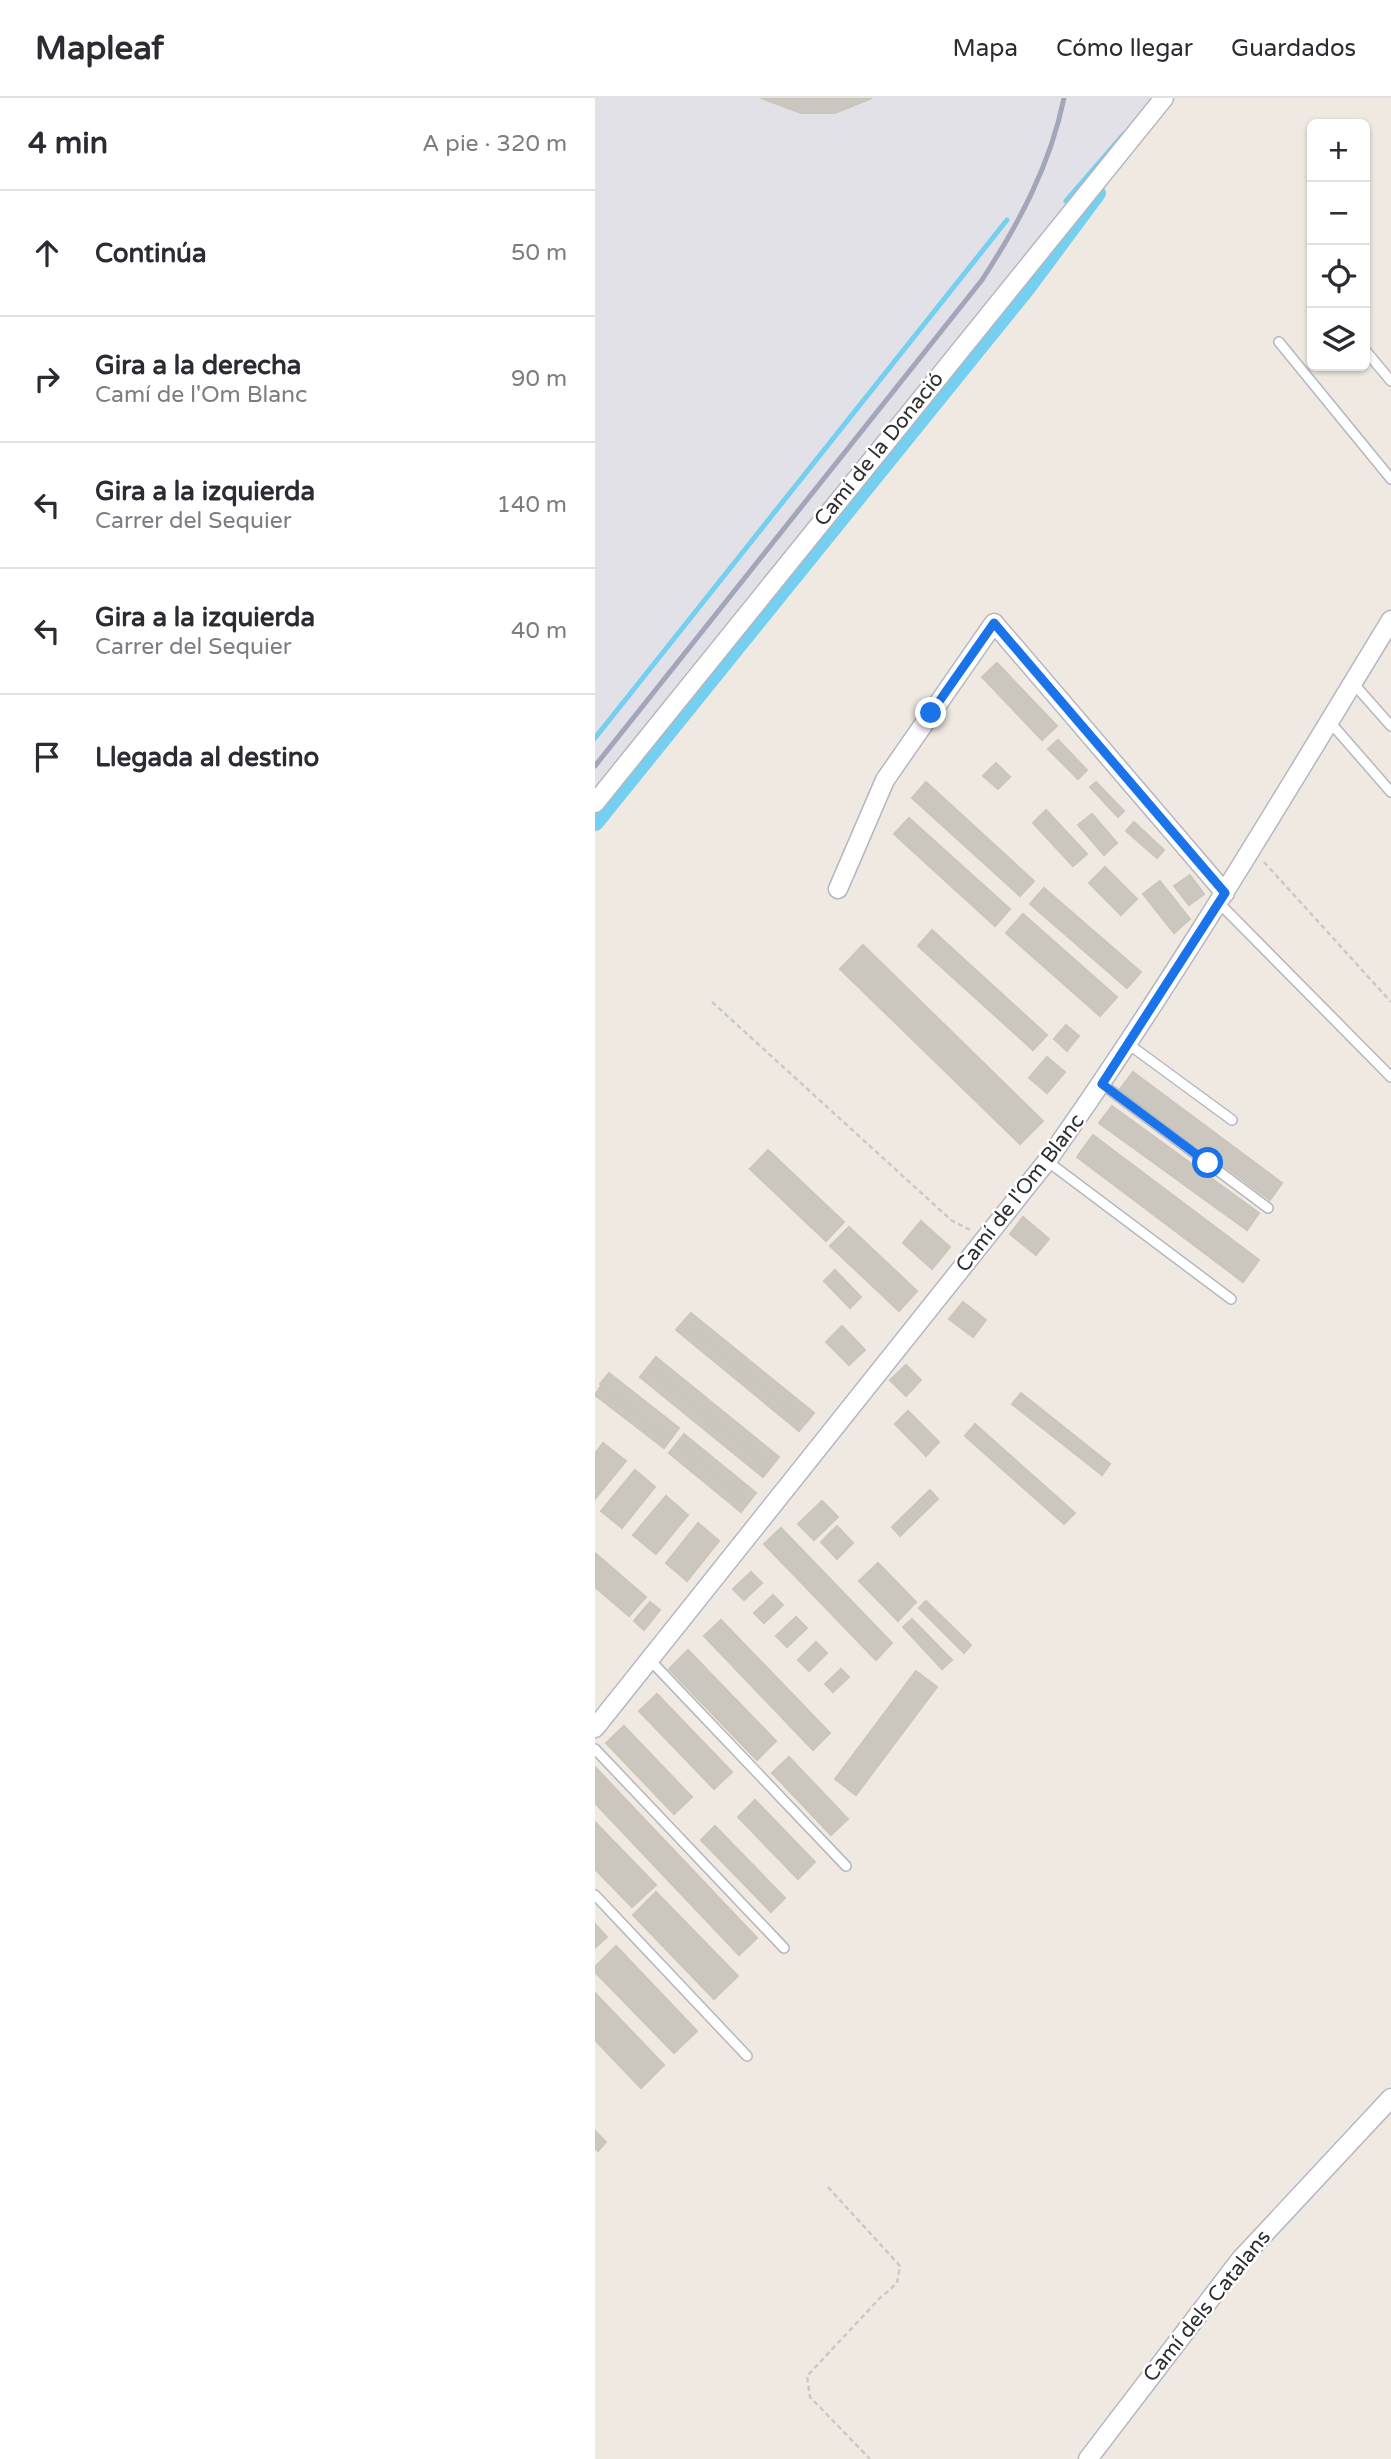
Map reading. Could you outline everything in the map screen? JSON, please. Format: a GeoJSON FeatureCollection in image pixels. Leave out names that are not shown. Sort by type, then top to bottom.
{"type":"FeatureCollection","features":[{"type":"Feature","properties":{"kind":"street","name":"Camí de la Donació"},"geometry":{"type":"LineString","coordinates":[[595,803],[1164,98]]}},
{"type":"Feature","properties":{"kind":"street","name":"Camí de l'Om Blanc"},"geometry":{"type":"LineString","coordinates":[[595,1728],[1048,1161],[1102,1084],[1222,898],[1391,620]]}},
{"type":"Feature","properties":{"kind":"street"},"geometry":{"type":"LineString","coordinates":[[838,889],[885,780],[994,623],[1222,898]]}},
{"type":"Feature","properties":{"kind":"street","name":"Camí dels Catalans"},"geometry":{"type":"LineString","coordinates":[[1088,2459],[1240,2260],[1391,2098]]}},
{"type":"Feature","properties":{"kind":"lane"},"geometry":{"type":"LineString","coordinates":[[1279,342],[1391,479]]}},
{"type":"Feature","properties":{"kind":"lane"},"geometry":{"type":"LineString","coordinates":[[1370,356],[1391,381]]}},
{"type":"Feature","properties":{"kind":"lane"},"geometry":{"type":"LineString","coordinates":[[1353,683],[1391,726]]}},
{"type":"Feature","properties":{"kind":"lane"},"geometry":{"type":"LineString","coordinates":[[1329,721],[1391,792]]}},
{"type":"Feature","properties":{"kind":"lane"},"geometry":{"type":"LineString","coordinates":[[1222,898],[1391,1077]]}},
{"type":"Feature","properties":{"kind":"lane"},"geometry":{"type":"LineString","coordinates":[[1127,1044],[1232,1120]]}},
{"type":"Feature","properties":{"kind":"lane"},"geometry":{"type":"LineString","coordinates":[[1102,1084],[1268,1208]]}},
{"type":"Feature","properties":{"kind":"lane"},"geometry":{"type":"LineString","coordinates":[[1048,1161],[1231,1299]]}},
{"type":"Feature","properties":{"kind":"lane"},"geometry":{"type":"LineString","coordinates":[[649,1659],[846,1866]]}},
{"type":"Feature","properties":{"kind":"lane"},"geometry":{"type":"LineString","coordinates":[[595,1749],[784,1948]]}},
{"type":"Feature","properties":{"kind":"lane"},"geometry":{"type":"LineString","coordinates":[[595,1895],[747,2056]]}},
{"type":"Feature","properties":{"kind":"path"},"geometry":{"type":"LineString","coordinates":[[1252,849],[1391,1002]]}},
{"type":"Feature","properties":{"kind":"path"},"geometry":{"type":"LineString","coordinates":[[712,1002],[951,1220],[986,1238]]}},
{"type":"Feature","properties":{"kind":"path"},"geometry":{"type":"LineString","coordinates":[[828,2187],[900,2266],[897,2283],[807,2376],[810,2397],[870,2459]]}},
{"type":"Feature","properties":{"kind":"shaded area"},"geometry":{"type":"Polygon","coordinates":[[[595,98],[1161,98],[595,814],[595,98]]]}},
{"type":"Feature","properties":{"kind":"building"},"geometry":{"type":"Polygon","coordinates":[[[761,98],[872,98],[835,113],[801,113],[761,98]]]}},
{"type":"Feature","properties":{"kind":"building"},"geometry":{"type":"Polygon","coordinates":[[[997,663],[1057,726],[1042,740],[982,677],[997,663]]]}},
{"type":"Feature","properties":{"kind":"building"},"geometry":{"type":"Polygon","coordinates":[[[1058,740],[1087,770],[1078,779],[1048,749],[1058,740]]]}},
{"type":"Feature","properties":{"kind":"building"},"geometry":{"type":"Polygon","coordinates":[[[996,763],[1010,777],[998,789],[983,776],[996,763]]]}},
{"type":"Feature","properties":{"kind":"building"},"geometry":{"type":"Polygon","coordinates":[[[926,782],[1034,881],[1020,896],[912,798],[926,782]]]}},
{"type":"Feature","properties":{"kind":"building"},"geometry":{"type":"Polygon","coordinates":[[[1096,782],[1124,811],[1118,817],[1090,787],[1096,782]]]}},
{"type":"Feature","properties":{"kind":"building"},"geometry":{"type":"Polygon","coordinates":[[[1046,810],[1087,854],[1073,866],[1033,823],[1046,810]]]}},
{"type":"Feature","properties":{"kind":"building"},"geometry":{"type":"Polygon","coordinates":[[[1092,814],[1117,843],[1104,855],[1078,825],[1092,814]]]}},
{"type":"Feature","properties":{"kind":"building"},"geometry":{"type":"Polygon","coordinates":[[[909,818],[1010,909],[995,926],[894,834],[909,818]]]}},
{"type":"Feature","properties":{"kind":"building"},"geometry":{"type":"Polygon","coordinates":[[[1134,822],[1164,850],[1157,858],[1126,831],[1134,822]]]}},
{"type":"Feature","properties":{"kind":"building"},"geometry":{"type":"Polygon","coordinates":[[[1105,867],[1137,899],[1121,915],[1089,883],[1105,867]]]}},
{"type":"Feature","properties":{"kind":"building"},"geometry":{"type":"Polygon","coordinates":[[[1190,875],[1204,894],[1189,905],[1174,886],[1190,875]]]}},
{"type":"Feature","properties":{"kind":"building"},"geometry":{"type":"Polygon","coordinates":[[[1160,881],[1190,919],[1174,933],[1143,894],[1160,881]]]}},
{"type":"Feature","properties":{"kind":"building"},"geometry":{"type":"Polygon","coordinates":[[[1044,888],[1141,972],[1127,988],[1030,904],[1044,888]]]}},
{"type":"Feature","properties":{"kind":"building"},"geometry":{"type":"Polygon","coordinates":[[[1023,914],[1117,997],[1100,1016],[1006,933],[1023,914]]]}},
{"type":"Feature","properties":{"kind":"building"},"geometry":{"type":"Polygon","coordinates":[[[932,930],[1047,1035],[1033,1050],[918,946],[932,930]]]}},
{"type":"Feature","properties":{"kind":"building"},"geometry":{"type":"Polygon","coordinates":[[[863,945],[1043,1121],[1020,1144],[840,969],[863,945]]]}},
{"type":"Feature","properties":{"kind":"building"},"geometry":{"type":"Polygon","coordinates":[[[1066,1025],[1079,1036],[1067,1051],[1054,1039],[1066,1025]]]}},
{"type":"Feature","properties":{"kind":"building"},"geometry":{"type":"Polygon","coordinates":[[[1047,1057],[1065,1072],[1047,1093],[1029,1078],[1047,1057]]]}},
{"type":"Feature","properties":{"kind":"building"},"geometry":{"type":"Polygon","coordinates":[[[1133,1072],[1282,1183],[1270,1200],[1120,1089],[1133,1072]]]}},
{"type":"Feature","properties":{"kind":"building"},"geometry":{"type":"Polygon","coordinates":[[[1112,1106],[1259,1213],[1247,1230],[1099,1123],[1112,1106]]]}},
{"type":"Feature","properties":{"kind":"building"},"geometry":{"type":"Polygon","coordinates":[[[1093,1135],[1259,1260],[1243,1282],[1077,1157],[1093,1135]]]}},
{"type":"Feature","properties":{"kind":"building"},"geometry":{"type":"Polygon","coordinates":[[[768,1150],[844,1222],[826,1241],[750,1169],[768,1150]]]}},
{"type":"Feature","properties":{"kind":"building"},"geometry":{"type":"Polygon","coordinates":[[[1023,1217],[1049,1239],[1036,1255],[1010,1234],[1023,1217]]]}},
{"type":"Feature","properties":{"kind":"building"},"geometry":{"type":"Polygon","coordinates":[[[921,1221],[950,1247],[932,1269],[903,1243],[921,1221]]]}},
{"type":"Feature","properties":{"kind":"building"},"geometry":{"type":"Polygon","coordinates":[[[849,1227],[917,1291],[899,1311],[830,1246],[849,1227]]]}},
{"type":"Feature","properties":{"kind":"building"},"geometry":{"type":"Polygon","coordinates":[[[835,1270],[861,1297],[850,1308],[824,1281],[835,1270]]]}},
{"type":"Feature","properties":{"kind":"building"},"geometry":{"type":"Polygon","coordinates":[[[963,1302],[986,1320],[973,1337],[949,1319],[963,1302]]]}},
{"type":"Feature","properties":{"kind":"building"},"geometry":{"type":"Polygon","coordinates":[[[691,1313],[814,1413],[806,1423],[683,1322],[691,1313]]]}},
{"type":"Feature","properties":{"kind":"building"},"geometry":{"type":"Polygon","coordinates":[[[691,1313],[814,1413],[799,1431],[676,1330],[691,1313]]]}},
{"type":"Feature","properties":{"kind":"building"},"geometry":{"type":"Polygon","coordinates":[[[842,1326],[865,1350],[849,1365],[826,1342],[842,1326]]]}},
{"type":"Feature","properties":{"kind":"building"},"geometry":{"type":"Polygon","coordinates":[[[656,1357],[779,1457],[763,1477],[640,1377],[656,1357]]]}},
{"type":"Feature","properties":{"kind":"building"},"geometry":{"type":"Polygon","coordinates":[[[906,1365],[921,1380],[906,1396],[890,1380],[906,1365]]]}},
{"type":"Feature","properties":{"kind":"building"},"geometry":{"type":"Polygon","coordinates":[[[648,1367],[770,1467],[763,1477],[640,1377],[648,1367]]]}},
{"type":"Feature","properties":{"kind":"building"},"geometry":{"type":"Polygon","coordinates":[[[609,1373],[679,1428],[670,1440],[600,1384],[609,1373]]]}},
{"type":"Feature","properties":{"kind":"building"},"geometry":{"type":"Polygon","coordinates":[[[609,1373],[679,1428],[664,1448],[595,1395],[609,1373]]]}},
{"type":"Feature","properties":{"kind":"building"},"geometry":{"type":"Polygon","coordinates":[[[1021,1393],[1110,1464],[1102,1475],[1012,1404],[1021,1393]]]}},
{"type":"Feature","properties":{"kind":"building"},"geometry":{"type":"Polygon","coordinates":[[[908,1411],[939,1442],[926,1456],[895,1424],[908,1411]]]}},
{"type":"Feature","properties":{"kind":"building"},"geometry":{"type":"Polygon","coordinates":[[[975,1424],[1075,1513],[1064,1524],[965,1436],[975,1424]]]}},
{"type":"Feature","properties":{"kind":"building"},"geometry":{"type":"Polygon","coordinates":[[[684,1434],[756,1493],[748,1502],[677,1443],[684,1434]]]}},
{"type":"Feature","properties":{"kind":"building"},"geometry":{"type":"Polygon","coordinates":[[[684,1434],[756,1493],[741,1512],[669,1453],[684,1434]]]}},
{"type":"Feature","properties":{"kind":"building"},"geometry":{"type":"Polygon","coordinates":[[[603,1443],[626,1461],[595,1499],[595,1454],[603,1443]]]}},
{"type":"Feature","properties":{"kind":"building"},"geometry":{"type":"Polygon","coordinates":[[[635,1470],[655,1487],[622,1528],[601,1511],[635,1470]]]}},
{"type":"Feature","properties":{"kind":"building"},"geometry":{"type":"Polygon","coordinates":[[[930,1490],[938,1499],[900,1536],[892,1527],[930,1490]]]}},
{"type":"Feature","properties":{"kind":"building"},"geometry":{"type":"Polygon","coordinates":[[[666,1496],[688,1515],[656,1554],[633,1535],[666,1496]]]}},
{"type":"Feature","properties":{"kind":"building"},"geometry":{"type":"Polygon","coordinates":[[[822,1501],[838,1517],[814,1540],[798,1524],[822,1501]]]}},
{"type":"Feature","properties":{"kind":"building"},"geometry":{"type":"Polygon","coordinates":[[[698,1523],[719,1541],[687,1581],[666,1563],[698,1523]]]}},
{"type":"Feature","properties":{"kind":"building"},"geometry":{"type":"Polygon","coordinates":[[[837,1526],[853,1543],[837,1559],[821,1542],[837,1526]]]}},
{"type":"Feature","properties":{"kind":"building"},"geometry":{"type":"Polygon","coordinates":[[[781,1528],[892,1643],[876,1660],[764,1544],[781,1528]]]}},
{"type":"Feature","properties":{"kind":"building"},"geometry":{"type":"Polygon","coordinates":[[[595,1553],[646,1597],[629,1616],[595,1587],[595,1553]]]}},
{"type":"Feature","properties":{"kind":"building"},"geometry":{"type":"Polygon","coordinates":[[[878,1563],[916,1602],[898,1621],[859,1581],[878,1563]]]}},
{"type":"Feature","properties":{"kind":"building"},"geometry":{"type":"Polygon","coordinates":[[[751,1572],[762,1583],[744,1600],[733,1589],[751,1572]]]}},
{"type":"Feature","properties":{"kind":"building"},"geometry":{"type":"Polygon","coordinates":[[[773,1595],[783,1605],[764,1623],[754,1613],[773,1595]]]}},
{"type":"Feature","properties":{"kind":"building"},"geometry":{"type":"Polygon","coordinates":[[[926,1601],[971,1645],[964,1653],[919,1608],[926,1601]]]}},
{"type":"Feature","properties":{"kind":"building"},"geometry":{"type":"Polygon","coordinates":[[[650,1602],[660,1610],[644,1630],[634,1621],[650,1602]]]}},
{"type":"Feature","properties":{"kind":"building"},"geometry":{"type":"Polygon","coordinates":[[[796,1617],[807,1628],[787,1647],[776,1636],[796,1617]]]}},
{"type":"Feature","properties":{"kind":"building"},"geometry":{"type":"Polygon","coordinates":[[[912,1619],[952,1660],[942,1669],[903,1627],[912,1619]]]}},
{"type":"Feature","properties":{"kind":"building"},"geometry":{"type":"Polygon","coordinates":[[[721,1620],[830,1733],[813,1750],[704,1636],[721,1620]]]}},
{"type":"Feature","properties":{"kind":"building"},"geometry":{"type":"Polygon","coordinates":[[[816,1642],[827,1653],[809,1671],[798,1660],[816,1642]]]}},
{"type":"Feature","properties":{"kind":"building"},"geometry":{"type":"Polygon","coordinates":[[[688,1650],[776,1741],[757,1760],[669,1669],[688,1650]]]}},
{"type":"Feature","properties":{"kind":"building"},"geometry":{"type":"Polygon","coordinates":[[[841,1669],[849,1677],[833,1692],[825,1684],[841,1669]]]}},
{"type":"Feature","properties":{"kind":"building"},"geometry":{"type":"Polygon","coordinates":[[[916,1671],[937,1687],[856,1795],[835,1779],[916,1671]]]}},
{"type":"Feature","properties":{"kind":"building"},"geometry":{"type":"Polygon","coordinates":[[[657,1694],[732,1772],[714,1789],[639,1711],[657,1694]]]}},
{"type":"Feature","properties":{"kind":"building"},"geometry":{"type":"Polygon","coordinates":[[[624,1726],[692,1797],[674,1814],[606,1743],[624,1726]]]}},
{"type":"Feature","properties":{"kind":"building"},"geometry":{"type":"Polygon","coordinates":[[[789,1757],[848,1819],[831,1835],[772,1773],[789,1757]]]}},
{"type":"Feature","properties":{"kind":"building"},"geometry":{"type":"Polygon","coordinates":[[[595,1767],[757,1938],[739,1955],[595,1803],[595,1767]]]}},
{"type":"Feature","properties":{"kind":"building"},"geometry":{"type":"Polygon","coordinates":[[[755,1800],[815,1862],[798,1879],[738,1817],[755,1800]]]}},
{"type":"Feature","properties":{"kind":"building"},"geometry":{"type":"Polygon","coordinates":[[[595,1822],[656,1885],[632,1907],[595,1869],[595,1822]]]}},
{"type":"Feature","properties":{"kind":"building"},"geometry":{"type":"Polygon","coordinates":[[[715,1826],[785,1898],[771,1912],[701,1840],[715,1826]]]}},
{"type":"Feature","properties":{"kind":"building"},"geometry":{"type":"Polygon","coordinates":[[[656,1892],[738,1976],[714,1999],[633,1915],[656,1892]]]}},
{"type":"Feature","properties":{"kind":"building"},"geometry":{"type":"Polygon","coordinates":[[[595,1924],[607,1937],[595,1948],[595,1924]]]}},
{"type":"Feature","properties":{"kind":"building"},"geometry":{"type":"Polygon","coordinates":[[[616,1946],[697,2031],[674,2053],[595,1972],[595,1967],[616,1946]]]}},
{"type":"Feature","properties":{"kind":"building"},"geometry":{"type":"Polygon","coordinates":[[[595,1993],[664,2065],[641,2088],[595,2040],[595,1993]]]}},
{"type":"Feature","properties":{"kind":"building"},"geometry":{"type":"Polygon","coordinates":[[[595,2131],[606,2142],[598,2151],[595,2148],[595,2131]]]}},
{"type":"Feature","properties":{"kind":"waterway"},"geometry":{"type":"LineString","coordinates":[[1066,201],[1124,134]]}},
{"type":"Feature","properties":{"kind":"waterway"},"geometry":{"type":"LineString","coordinates":[[595,822],[1028,286],[1097,193]]}},
{"type":"Feature","properties":{"kind":"waterway"},"geometry":{"type":"LineString","coordinates":[[595,738],[1007,220]]}},
{"type":"Feature","properties":{"kind":"railway"},"geometry":{"type":"LineString","coordinates":[[595,766],[982,280],[1032,193],[1050,147],[1064,98]]}},
{"type":"Feature","properties":{"kind":"route"},"geometry":{"type":"LineString","coordinates":[[931,713],[994,623],[1225,893],[1102,1084],[1208,1163]]}}]}
